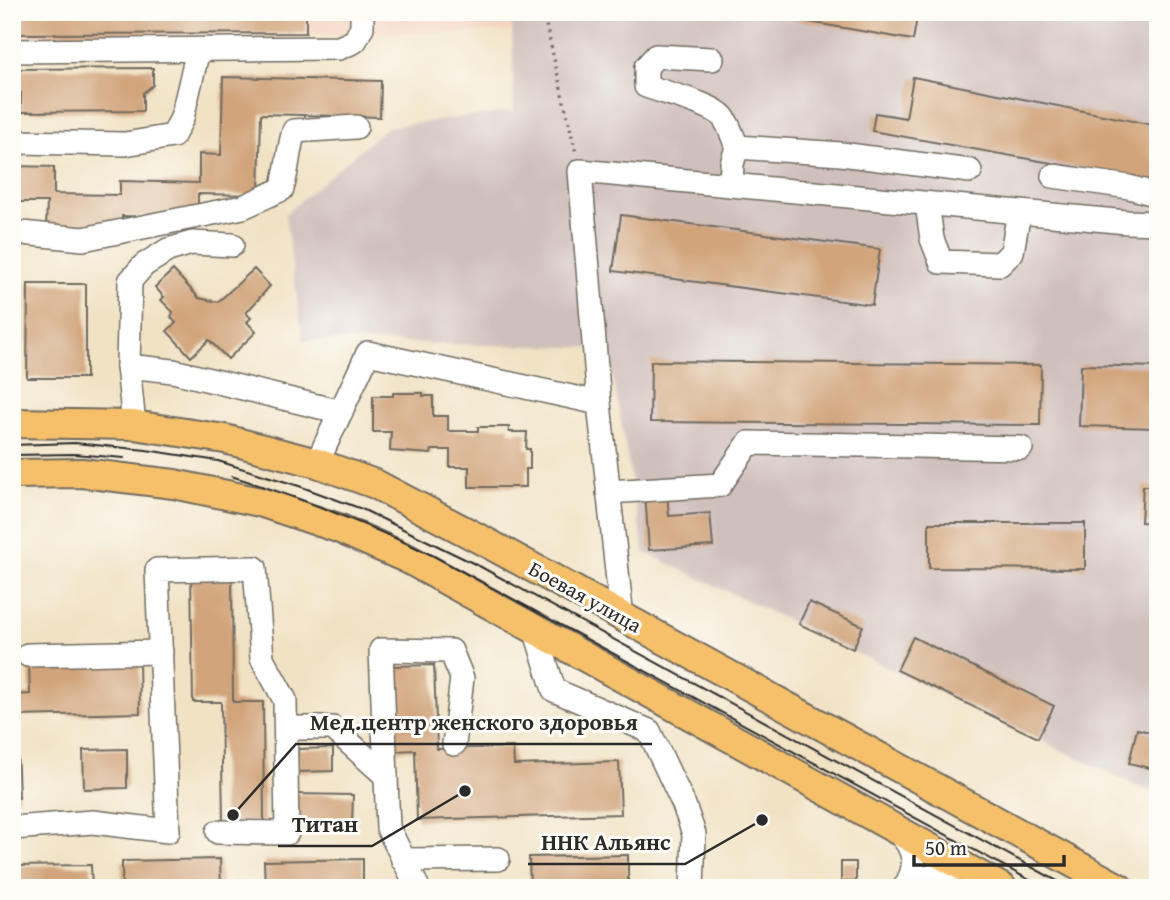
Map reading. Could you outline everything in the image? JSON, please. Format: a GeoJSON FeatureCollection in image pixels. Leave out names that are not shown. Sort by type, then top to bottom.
{"type":"FeatureCollection","features":[{"type":"Feature","properties":{"kind":"main road","name":"Боевая улица"},"geometry":{"type":"LineString","coordinates":[[12,423],[134,425],[225,439],[317,463],[375,484],[1119,888]]}},
{"type":"Feature","properties":{"kind":"main road"},"geometry":{"type":"LineString","coordinates":[[12,474],[82,473],[174,484],[260,502],[338,528],[408,559],[1002,888]]}},
{"type":"Feature","properties":{"kind":"street"},"geometry":{"type":"LineString","coordinates":[[12,51],[339,48],[355,41],[362,27],[362,12]]}},
{"type":"Feature","properties":{"kind":"street"},"geometry":{"type":"LineString","coordinates":[[12,138],[17,142],[125,144],[173,136],[182,118],[198,50]]}},
{"type":"Feature","properties":{"kind":"street"},"geometry":{"type":"LineString","coordinates":[[712,59],[656,56],[646,67],[646,86],[693,101],[722,115],[737,147],[732,164],[731,185]]}},
{"type":"Feature","properties":{"kind":"street"},"geometry":{"type":"LineString","coordinates":[[12,232],[83,239],[243,207],[282,189],[294,131],[356,127]]}},
{"type":"Feature","properties":{"kind":"street"},"geometry":{"type":"LineString","coordinates":[[737,147],[841,154],[970,171]]}},
{"type":"Feature","properties":{"kind":"street"},"geometry":{"type":"LineString","coordinates":[[622,618],[599,404],[580,171],[1158,223]]}},
{"type":"Feature","properties":{"kind":"street"},"geometry":{"type":"LineString","coordinates":[[1053,176],[1129,187],[1158,195]]}},
{"type":"Feature","properties":{"kind":"street"},"geometry":{"type":"LineString","coordinates":[[927,204],[932,239],[941,262],[1000,264],[1012,252],[1019,212]]}},
{"type":"Feature","properties":{"kind":"street"},"geometry":{"type":"LineString","coordinates":[[134,425],[128,366],[130,281],[144,265],[168,250],[192,243],[232,245]]}},
{"type":"Feature","properties":{"kind":"street"},"geometry":{"type":"LineString","coordinates":[[317,463],[368,353],[599,404]]}},
{"type":"Feature","properties":{"kind":"street"},"geometry":{"type":"LineString","coordinates":[[128,366],[173,371],[341,412]]}},
{"type":"Feature","properties":{"kind":"street"},"geometry":{"type":"LineString","coordinates":[[608,492],[720,485],[749,443],[1021,448]]}},
{"type":"Feature","properties":{"kind":"street"},"geometry":{"type":"LineString","coordinates":[[12,828],[93,822],[168,831],[157,570],[255,568],[262,658],[285,701],[287,833],[218,832]]}},
{"type":"Feature","properties":{"kind":"street"},"geometry":{"type":"LineString","coordinates":[[535,629],[554,690],[649,731],[684,805],[694,834],[692,888]]}},
{"type":"Feature","properties":{"kind":"street"},"geometry":{"type":"LineString","coordinates":[[418,888],[388,828],[381,650],[451,651],[462,678],[454,744]]}},
{"type":"Feature","properties":{"kind":"street"},"geometry":{"type":"LineString","coordinates":[[28,655],[161,652]]}},
{"type":"Feature","properties":{"kind":"street"},"geometry":{"type":"LineString","coordinates":[[286,728],[333,728],[386,776]]}},
{"type":"Feature","properties":{"kind":"street"},"geometry":{"type":"LineString","coordinates":[[899,832],[908,843],[915,859],[912,877],[904,888]]}},
{"type":"Feature","properties":{"kind":"street"},"geometry":{"type":"LineString","coordinates":[[403,860],[498,859]]}},
{"type":"Feature","properties":{"kind":"street"},"geometry":{"type":"LineString","coordinates":[[918,888],[938,871],[949,868],[967,869]]}},
{"type":"Feature","properties":{"kind":"path"},"geometry":{"type":"LineString","coordinates":[[543,12],[580,171]]}},
{"type":"Feature","properties":{"kind":"shaded area"},"geometry":{"type":"Polygon","coordinates":[[[12,12],[512,12],[512,32],[12,38],[12,12]]]}},
{"type":"Feature","properties":{"kind":"shaded area"},"geometry":{"type":"Polygon","coordinates":[[[512,12],[1158,12],[1158,796],[644,552],[608,348],[303,340],[285,214],[387,127],[514,111],[512,12]]]}},
{"type":"Feature","properties":{"kind":"building"},"geometry":{"type":"Polygon","coordinates":[[[12,12],[306,12],[306,33],[12,34],[12,12]]]}},
{"type":"Feature","properties":{"kind":"building"},"geometry":{"type":"Polygon","coordinates":[[[753,12],[918,12],[913,40],[753,12]]]}},
{"type":"Feature","properties":{"kind":"building"},"geometry":{"type":"Polygon","coordinates":[[[153,68],[153,85],[143,93],[143,111],[21,112],[21,93],[12,86],[12,69],[153,68]]]}},
{"type":"Feature","properties":{"kind":"building"},"geometry":{"type":"Polygon","coordinates":[[[223,77],[381,81],[380,117],[261,114],[259,195],[198,194],[198,218],[122,216],[122,229],[46,227],[47,202],[12,202],[12,166],[54,167],[54,194],[120,195],[120,181],[199,183],[199,154],[221,155],[223,77]]]}},
{"type":"Feature","properties":{"kind":"building"},"geometry":{"type":"Polygon","coordinates":[[[913,77],[1158,126],[1158,182],[872,131],[875,113],[906,118],[913,77]]]}},
{"type":"Feature","properties":{"kind":"building"},"geometry":{"type":"Polygon","coordinates":[[[621,215],[880,249],[872,305],[613,271],[621,215]]]}},
{"type":"Feature","properties":{"kind":"building"},"geometry":{"type":"Polygon","coordinates":[[[254,269],[270,286],[246,313],[251,318],[247,322],[256,332],[228,359],[209,340],[191,357],[167,331],[176,323],[171,317],[173,312],[161,300],[164,297],[155,287],[173,270],[199,298],[218,302],[254,269]]]}},
{"type":"Feature","properties":{"kind":"building"},"geometry":{"type":"Polygon","coordinates":[[[28,284],[86,284],[86,378],[27,378],[28,284]]]}},
{"type":"Feature","properties":{"kind":"building"},"geometry":{"type":"Polygon","coordinates":[[[651,361],[1041,365],[1040,425],[650,422],[651,361]]]}},
{"type":"Feature","properties":{"kind":"building"},"geometry":{"type":"Polygon","coordinates":[[[1081,365],[1158,367],[1158,428],[1079,426],[1081,365]]]}},
{"type":"Feature","properties":{"kind":"building"},"geometry":{"type":"Polygon","coordinates":[[[393,393],[423,393],[423,396],[433,396],[433,416],[448,416],[448,431],[509,427],[509,432],[527,432],[526,449],[530,449],[530,469],[526,469],[526,487],[469,487],[469,467],[450,467],[450,450],[432,450],[431,454],[390,451],[391,432],[373,432],[373,396],[393,396],[393,393]]]}},
{"type":"Feature","properties":{"kind":"building"},"geometry":{"type":"Polygon","coordinates":[[[1143,486],[1158,486],[1158,523],[1141,522],[1143,486]]]}},
{"type":"Feature","properties":{"kind":"building"},"geometry":{"type":"Polygon","coordinates":[[[667,492],[669,516],[710,513],[713,546],[649,550],[645,494],[667,492]]]}},
{"type":"Feature","properties":{"kind":"building"},"geometry":{"type":"Polygon","coordinates":[[[929,523],[1085,523],[1085,569],[929,568],[929,523]]]}},
{"type":"Feature","properties":{"kind":"building"},"geometry":{"type":"Polygon","coordinates":[[[232,570],[233,702],[263,702],[264,822],[223,822],[221,702],[193,702],[191,571],[232,570]]]}},
{"type":"Feature","properties":{"kind":"building"},"geometry":{"type":"Polygon","coordinates":[[[809,602],[863,626],[853,649],[799,624],[809,602]]]}},
{"type":"Feature","properties":{"kind":"building"},"geometry":{"type":"Polygon","coordinates":[[[913,637],[1054,706],[1038,738],[897,670],[913,637]]]}},
{"type":"Feature","properties":{"kind":"building"},"geometry":{"type":"Polygon","coordinates":[[[139,660],[140,713],[16,716],[19,798],[12,798],[12,695],[30,694],[29,663],[139,660]]]}},
{"type":"Feature","properties":{"kind":"building"},"geometry":{"type":"Polygon","coordinates":[[[434,665],[437,749],[513,747],[514,765],[619,762],[621,814],[417,820],[415,750],[396,751],[393,666],[434,665]]]}},
{"type":"Feature","properties":{"kind":"building"},"geometry":{"type":"Polygon","coordinates":[[[1137,729],[1158,734],[1158,770],[1129,763],[1137,729]]]}},
{"type":"Feature","properties":{"kind":"building"},"geometry":{"type":"Polygon","coordinates":[[[333,748],[333,771],[298,772],[298,749],[333,748]]]}},
{"type":"Feature","properties":{"kind":"building"},"geometry":{"type":"Polygon","coordinates":[[[127,749],[127,788],[84,789],[83,750],[127,749]]]}},
{"type":"Feature","properties":{"kind":"building"},"geometry":{"type":"Polygon","coordinates":[[[294,794],[353,795],[352,823],[293,822],[294,794]]]}},
{"type":"Feature","properties":{"kind":"building"},"geometry":{"type":"Polygon","coordinates":[[[628,855],[628,888],[530,888],[529,857],[628,855]]]}},
{"type":"Feature","properties":{"kind":"building"},"geometry":{"type":"Polygon","coordinates":[[[220,859],[221,888],[122,888],[122,861],[220,859]]]}},
{"type":"Feature","properties":{"kind":"building"},"geometry":{"type":"Polygon","coordinates":[[[363,859],[363,888],[265,888],[264,861],[363,859]]]}},
{"type":"Feature","properties":{"kind":"building"},"geometry":{"type":"Polygon","coordinates":[[[841,862],[856,862],[856,882],[841,882],[841,862]]]}},
{"type":"Feature","properties":{"kind":"building"},"geometry":{"type":"Polygon","coordinates":[[[91,865],[92,888],[12,888],[12,866],[91,865]]]}},
{"type":"Feature","properties":{"kind":"tram line"},"geometry":{"type":"LineString","coordinates":[[12,445],[75,443],[218,461],[362,509],[481,567],[1070,888]]}},
{"type":"Feature","properties":{"kind":"tram line"},"geometry":{"type":"LineString","coordinates":[[12,455],[74,454],[124,458]]}},
{"type":"Feature","properties":{"kind":"tram line"},"geometry":{"type":"LineString","coordinates":[[231,476],[334,512],[434,556],[1044,888]]}},
{"type":"Feature","properties":{"kind":"place","name":"Титан"},"geometry":{"type":"Point","coordinates":[465,791]}},
{"type":"Feature","properties":{"kind":"place","name":"Мед.центр женского здоровья"},"geometry":{"type":"Point","coordinates":[233,815]}},
{"type":"Feature","properties":{"kind":"place","name":"ННК Альянс"},"geometry":{"type":"Point","coordinates":[762,820]}}]}
